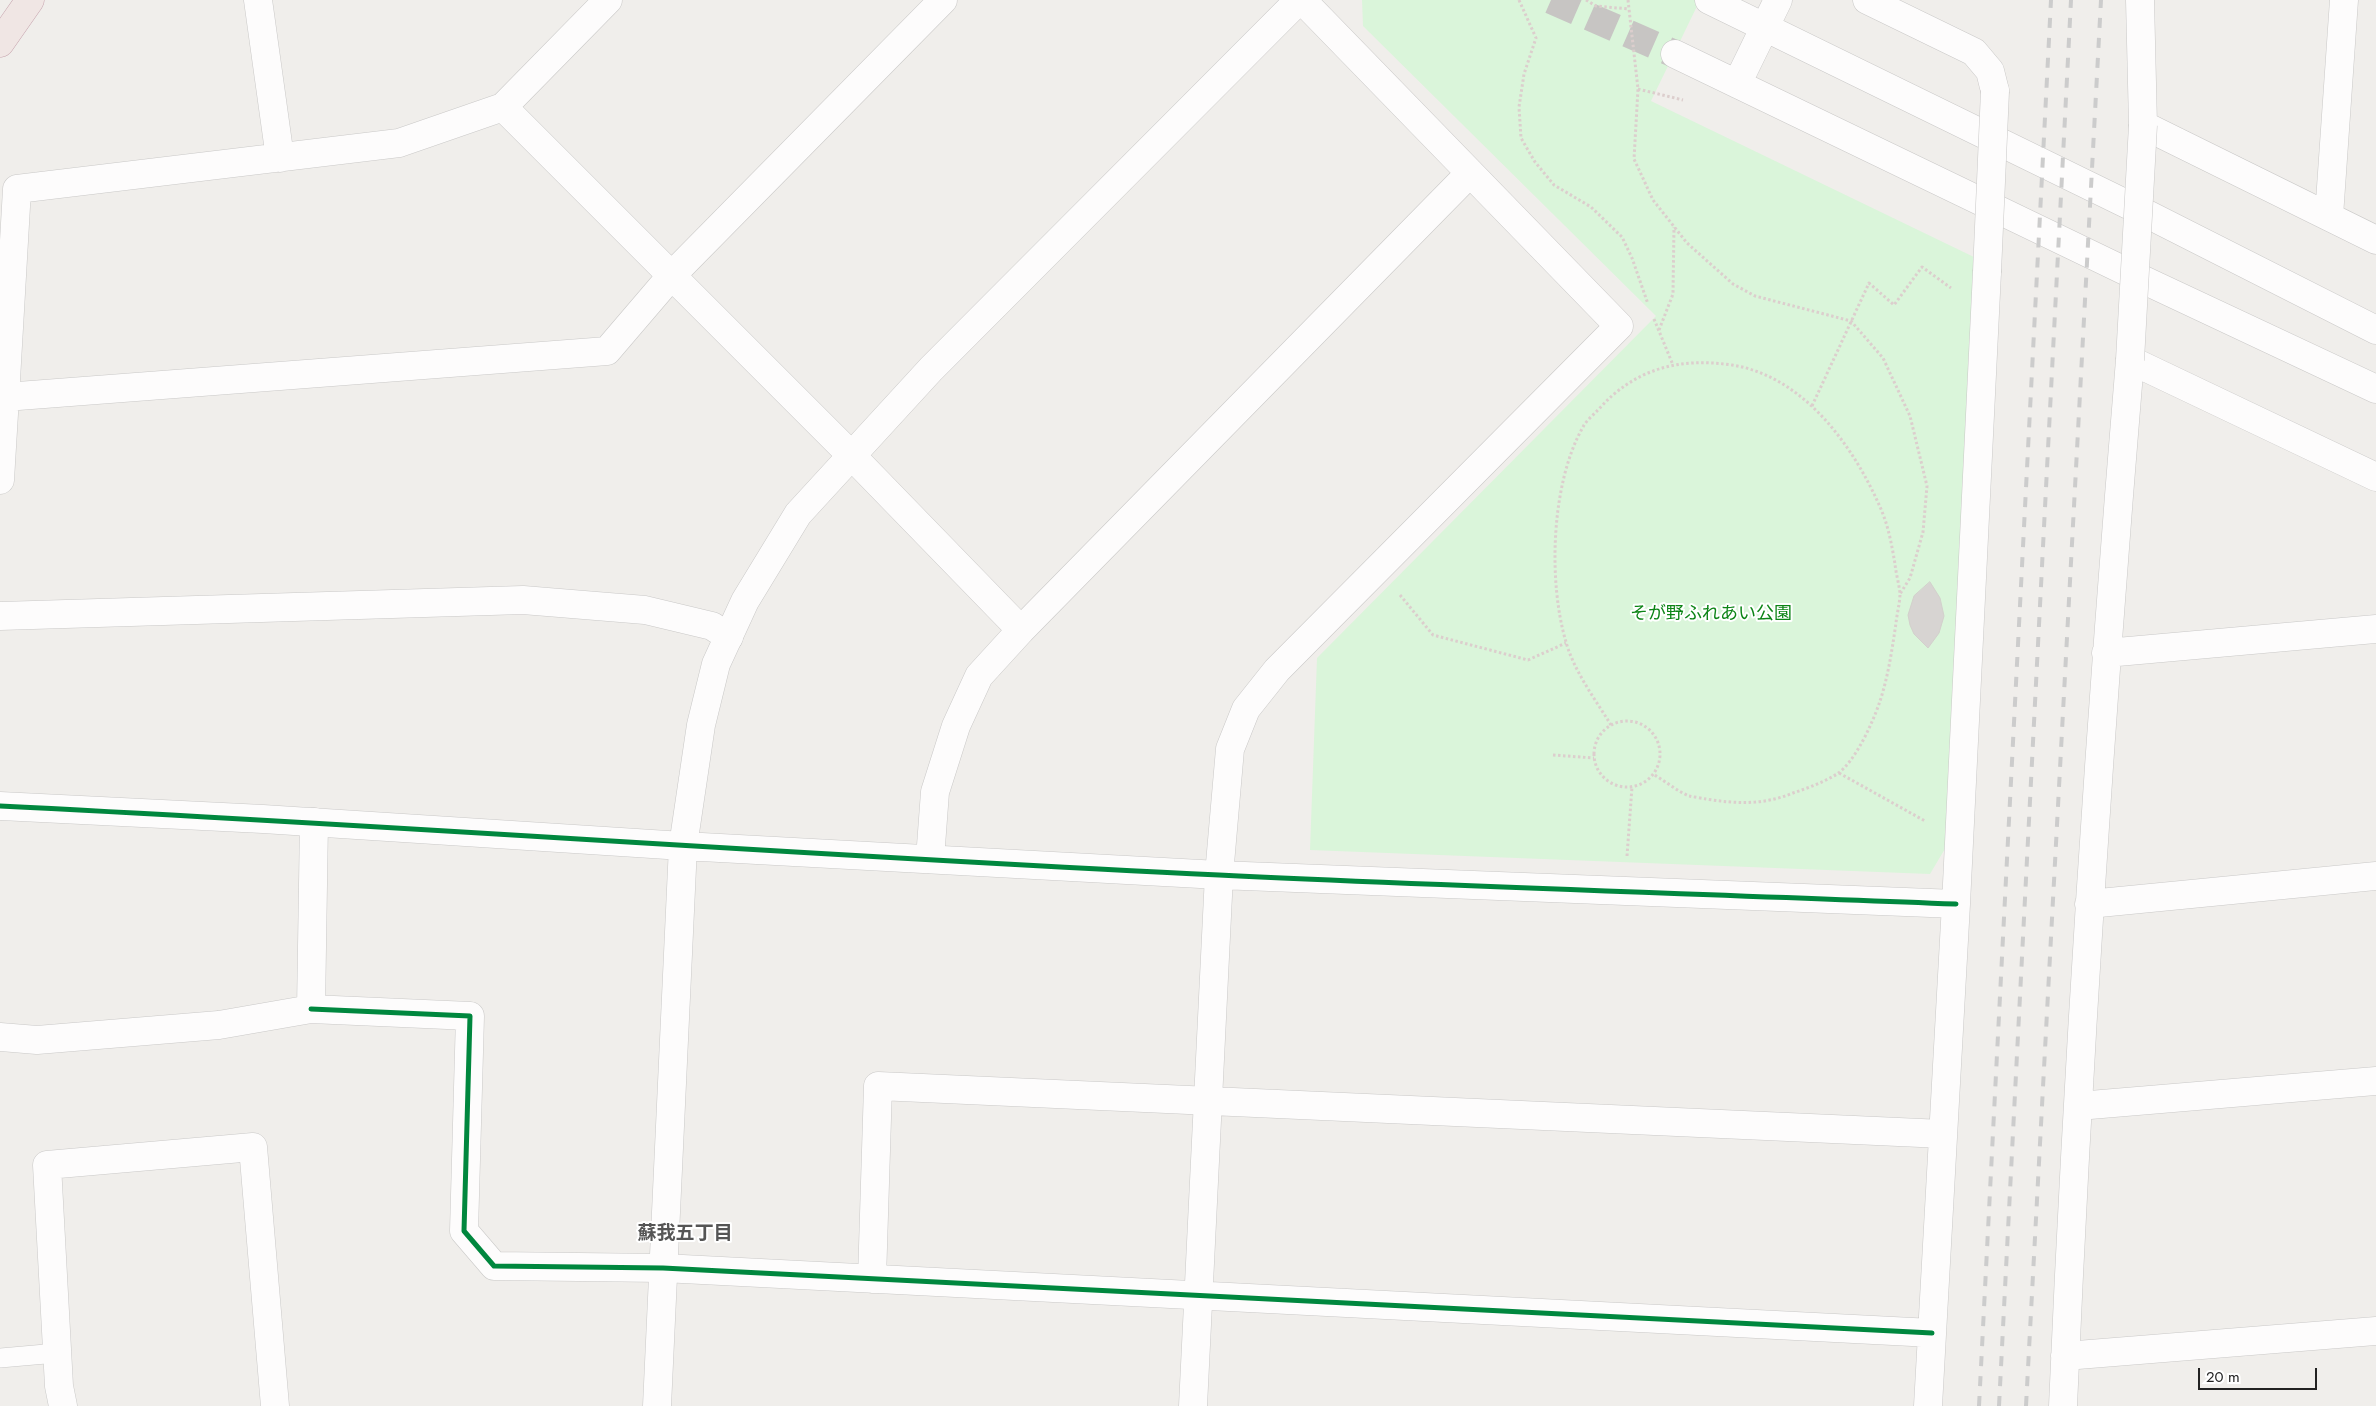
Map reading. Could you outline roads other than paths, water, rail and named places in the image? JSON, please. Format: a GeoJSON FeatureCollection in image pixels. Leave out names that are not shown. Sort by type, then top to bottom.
{"type":"FeatureCollection","features":[{"type":"Feature","properties":{"kind":"highway"},"geometry":{"type":"LineString","coordinates":[[0,43],[30,0]]}},
{"type":"Feature","properties":{"kind":"street"},"geometry":{"type":"LineString","coordinates":[[258,0],[280,158]]}},
{"type":"Feature","properties":{"kind":"street"},"geometry":{"type":"LineString","coordinates":[[0,480],[5,397],[8,190],[399,143],[503,107],[608,0]]}},
{"type":"Feature","properties":{"kind":"street"},"geometry":{"type":"LineString","coordinates":[[5,397],[607,351],[672,276],[943,0]]}},
{"type":"Feature","properties":{"kind":"street"},"geometry":{"type":"LineString","coordinates":[[657,1406],[683,846],[701,725],[716,664],[745,601],[798,514],[931,369],[1301,0],[1619,326],[1277,670],[1246,709],[1230,749],[1219,876],[1192,1406]]}},
{"type":"Feature","properties":{"kind":"street"},"geometry":{"type":"LineString","coordinates":[[1709,0],[2149,215],[2376,330]]}},
{"type":"Feature","properties":{"kind":"street"},"geometry":{"type":"LineString","coordinates":[[1737,84],[1778,0]]}},
{"type":"Feature","properties":{"kind":"street"},"geometry":{"type":"LineString","coordinates":[[1867,0],[1974,52],[1990,71],[1995,91],[1956,904],[1928,1406]]}},
{"type":"Feature","properties":{"kind":"street"},"geometry":{"type":"LineString","coordinates":[[2063,1406],[2090,904],[2106,653],[2130,360],[2143,125],[2140,0]]}},
{"type":"Feature","properties":{"kind":"street"},"geometry":{"type":"LineString","coordinates":[[2329,216],[2344,0]]}},
{"type":"Feature","properties":{"kind":"street"},"geometry":{"type":"LineString","coordinates":[[1675,54],[2148,282],[2376,389]]}},
{"type":"Feature","properties":{"kind":"street"},"geometry":{"type":"LineString","coordinates":[[503,107],[852,456],[1022,630]]}},
{"type":"Feature","properties":{"kind":"street"},"geometry":{"type":"LineString","coordinates":[[2143,125],[2376,240]]}},
{"type":"Feature","properties":{"kind":"street"},"geometry":{"type":"LineString","coordinates":[[930,859],[936,792],[956,726],[980,676],[1022,630],[1470,173]]}},
{"type":"Feature","properties":{"kind":"street"},"geometry":{"type":"LineString","coordinates":[[2130,360],[2376,477]]}},
{"type":"Feature","properties":{"kind":"street"},"geometry":{"type":"LineString","coordinates":[[0,616],[523,600],[645,610],[712,626],[729,636]]}},
{"type":"Feature","properties":{"kind":"street"},"geometry":{"type":"LineString","coordinates":[[2106,653],[2376,629]]}},
{"type":"Feature","properties":{"kind":"street"},"geometry":{"type":"LineString","coordinates":[[0,806],[314,822],[683,846],[1219,876],[1956,904]]}},
{"type":"Feature","properties":{"kind":"street"},"geometry":{"type":"LineString","coordinates":[[311,1009],[314,822]]}},
{"type":"Feature","properties":{"kind":"street"},"geometry":{"type":"LineString","coordinates":[[2090,904],[2376,876]]}},
{"type":"Feature","properties":{"kind":"street"},"geometry":{"type":"LineString","coordinates":[[0,1038],[37,1040],[219,1025],[311,1009],[470,1016],[464,1231],[494,1266],[663,1268],[1932,1332]]}},
{"type":"Feature","properties":{"kind":"street"},"geometry":{"type":"LineString","coordinates":[[2078,1106],[2376,1081]]}},
{"type":"Feature","properties":{"kind":"street"},"geometry":{"type":"LineString","coordinates":[[872,1279],[878,1086],[1943,1134]]}},
{"type":"Feature","properties":{"kind":"street"},"geometry":{"type":"LineString","coordinates":[[63,1406],[57,1353],[47,1165],[253,1147],[276,1406]]}},
{"type":"Feature","properties":{"kind":"street"},"geometry":{"type":"LineString","coordinates":[[2065,1356],[2376,1331]]}},
{"type":"Feature","properties":{"kind":"lane"},"geometry":{"type":"LineString","coordinates":[[0,1358],[57,1353]]}},
{"type":"Feature","properties":{"kind":"tunnel"},"geometry":{"type":"LineString","coordinates":[[1551,0],[1675,54]]}},
{"type":"Feature","properties":{"kind":"railway"},"geometry":{"type":"LineString","coordinates":[[1979,1406],[2051,0]]}},
{"type":"Feature","properties":{"kind":"railway"},"geometry":{"type":"LineString","coordinates":[[1999,1406],[2071,0]]}},
{"type":"Feature","properties":{"kind":"railway"},"geometry":{"type":"LineString","coordinates":[[2026,1406],[2101,0]]}},
{"type":"Feature","properties":{"kind":"district","name":"蘇我五丁目"},"geometry":{"type":"Point","coordinates":[685,1234]}},
{"type":"Feature","properties":{"kind":"park label","name":"そが野ふれあい公園"},"geometry":{"type":"Point","coordinates":[1711,615]}}]}
